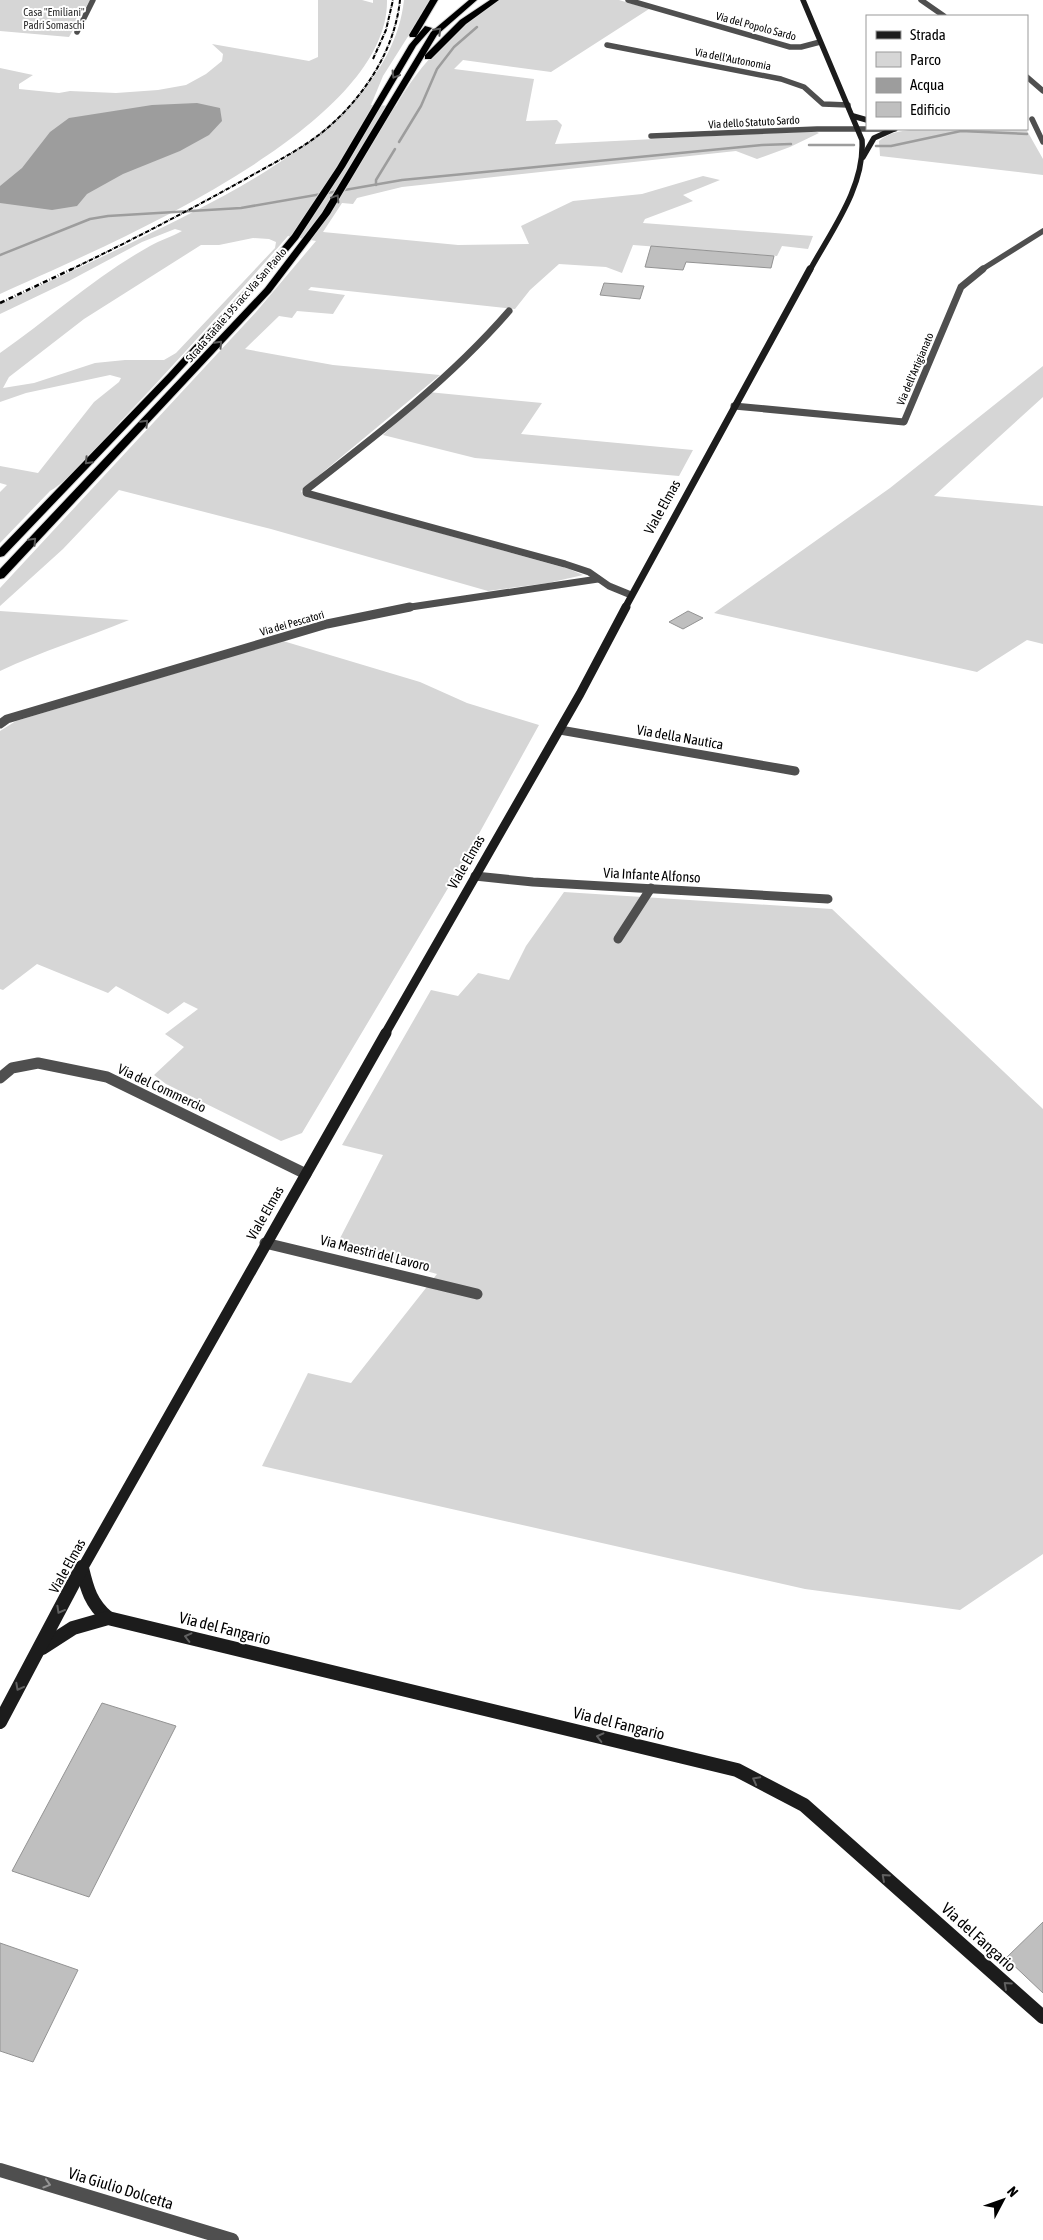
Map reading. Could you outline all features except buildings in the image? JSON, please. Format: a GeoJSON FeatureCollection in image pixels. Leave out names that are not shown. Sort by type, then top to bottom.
{"type":"FeatureCollection","features":[{"type":"Feature","properties":{"kind":"highway"},"geometry":{"type":"LineString","coordinates":[[413,45],[410,40],[434,0]]}},
{"type":"Feature","properties":{"kind":"highway","name":"Strada statale 195 racc Via San Paolo"},"geometry":{"type":"LineString","coordinates":[[0,576],[262,297],[309,239],[354,169],[411,69],[434,34],[473,0]]}},
{"type":"Feature","properties":{"kind":"highway"},"geometry":{"type":"LineString","coordinates":[[411,69],[421,65],[437,46],[463,22],[495,0]]}},
{"type":"Feature","properties":{"kind":"highway","name":"Strada statale 195 racc Via San Paolo"},"geometry":{"type":"LineString","coordinates":[[0,554],[171,376],[266,272],[295,237],[315,209],[413,45],[435,21]]}},
{"type":"Feature","properties":{"kind":"main road","name":"Viale Elmas"},"geometry":{"type":"LineString","coordinates":[[0,1722],[82,1568],[265,1243],[560,730],[734,406],[844,210],[863,157],[859,129],[820,42],[804,0]]}},
{"type":"Feature","properties":{"kind":"main road"},"geometry":{"type":"LineString","coordinates":[[853,116],[866,120]]}},
{"type":"Feature","properties":{"kind":"main road"},"geometry":{"type":"LineString","coordinates":[[863,157],[874,138],[892,130]]}},
{"type":"Feature","properties":{"kind":"main road"},"geometry":{"type":"LineString","coordinates":[[82,1568],[87,1590],[94,1607],[108,1618]]}},
{"type":"Feature","properties":{"kind":"main road","name":"Via del Fangario"},"geometry":{"type":"LineString","coordinates":[[37,1651],[60,1634],[84,1622],[108,1618],[737,1770],[804,1805],[1043,2017]]}},
{"type":"Feature","properties":{"kind":"street"},"geometry":{"type":"LineString","coordinates":[[77,32],[93,0]]}},
{"type":"Feature","properties":{"kind":"street","name":"Via del Popolo Sardo"},"geometry":{"type":"LineString","coordinates":[[628,0],[790,47],[801,47],[820,42]]}},
{"type":"Feature","properties":{"kind":"street"},"geometry":{"type":"LineString","coordinates":[[922,0],[943,15]]}},
{"type":"Feature","properties":{"kind":"street","name":"Via dell'Autonomia"},"geometry":{"type":"LineString","coordinates":[[607,46],[781,79],[804,88],[823,104],[848,105]]}},
{"type":"Feature","properties":{"kind":"street"},"geometry":{"type":"LineString","coordinates":[[1028,78],[1043,91]]}},
{"type":"Feature","properties":{"kind":"street"},"geometry":{"type":"LineString","coordinates":[[1032,119],[1043,142]]}},
{"type":"Feature","properties":{"kind":"street"},"geometry":{"type":"LineString","coordinates":[[859,129],[866,128]]}},
{"type":"Feature","properties":{"kind":"street"},"geometry":{"type":"LineString","coordinates":[[859,129],[866,129]]}},
{"type":"Feature","properties":{"kind":"street","name":"Via dello Statuto Sardo"},"geometry":{"type":"LineString","coordinates":[[651,136],[859,129]]}},
{"type":"Feature","properties":{"kind":"street","name":"Via dell'Artigianato"},"geometry":{"type":"LineString","coordinates":[[734,406],[904,422],[961,287],[987,265],[1043,231]]}},
{"type":"Feature","properties":{"kind":"street"},"geometry":{"type":"LineString","coordinates":[[509,311],[482,342],[376,435],[306,490],[306,493],[565,564],[590,572],[598,579],[631,595]]}},
{"type":"Feature","properties":{"kind":"street","name":"Via dei Pescatori"},"geometry":{"type":"LineString","coordinates":[[0,724],[7,719],[327,624],[430,603],[598,579]]}},
{"type":"Feature","properties":{"kind":"street","name":"Via della Nautica"},"geometry":{"type":"LineString","coordinates":[[560,730],[796,772]]}},
{"type":"Feature","properties":{"kind":"street","name":"Via Infante Alfonso"},"geometry":{"type":"LineString","coordinates":[[475,876],[533,882],[828,899]]}},
{"type":"Feature","properties":{"kind":"street"},"geometry":{"type":"LineString","coordinates":[[618,939],[650,888]]}},
{"type":"Feature","properties":{"kind":"street","name":"Via del Commercio"},"geometry":{"type":"LineString","coordinates":[[0,1078],[12,1068],[38,1063],[107,1077],[306,1174]]}},
{"type":"Feature","properties":{"kind":"street","name":"Via Maestri del Lavoro"},"geometry":{"type":"LineString","coordinates":[[265,1243],[477,1294]]}},
{"type":"Feature","properties":{"kind":"street","name":"Via Giulio Dolcetta"},"geometry":{"type":"LineString","coordinates":[[0,2170],[232,2240]]}},
{"type":"Feature","properties":{"kind":"green space","name":"Casa \"Emiliani\" Padri Somaschi"},"geometry":{"type":"Polygon","coordinates":[[[0,0],[90,0],[69,37],[0,31],[0,0]]]}},
{"type":"Feature","properties":{"kind":"green space"},"geometry":{"type":"Polygon","coordinates":[[[318,0],[362,0],[373,3],[373,0],[387,0],[375,48],[341,94],[292,138],[232,178],[167,215],[103,247],[0,294],[0,68],[33,75],[19,84],[19,89],[59,93],[70,91],[116,93],[158,90],[186,85],[206,74],[222,61],[223,54],[212,44],[309,61],[318,57],[318,0]]]}},
{"type":"Feature","properties":{"kind":"green space"},"geometry":{"type":"Polygon","coordinates":[[[404,0],[431,0],[383,76],[371,105],[396,106],[428,60],[469,21],[499,0],[619,0],[649,9],[551,72],[463,60],[454,69],[534,79],[526,121],[557,120],[562,125],[555,144],[815,131],[819,133],[790,147],[757,159],[736,151],[402,187],[357,198],[353,204],[342,203],[323,232],[458,245],[529,244],[521,226],[573,201],[642,194],[703,176],[720,180],[683,195],[693,201],[645,219],[643,223],[813,236],[808,249],[782,246],[777,256],[633,245],[622,273],[606,267],[559,264],[530,290],[515,309],[311,287],[308,290],[345,295],[333,314],[297,311],[292,318],[279,316],[245,349],[333,365],[440,375],[305,487],[301,491],[303,495],[569,569],[583,575],[548,583],[488,591],[271,529],[119,490],[63,549],[0,606],[0,588],[256,312],[316,241],[288,236],[87,459],[50,491],[0,543],[0,492],[7,485],[0,483],[0,466],[38,473],[94,402],[119,382],[121,378],[110,375],[26,393],[0,402],[0,353],[111,270],[150,246],[182,231],[175,229],[142,242],[69,281],[0,314],[0,304],[175,221],[217,200],[260,175],[301,147],[339,116],[370,82],[393,43],[404,0]],[[253,238],[219,245],[201,245],[84,319],[9,377],[3,388],[34,383],[95,363],[125,360],[164,360],[176,353],[275,248],[276,242],[269,239],[253,238]]]}},
{"type":"Feature","properties":{"kind":"green space"},"geometry":{"type":"Polygon","coordinates":[[[912,130],[1027,130],[1043,159],[1043,175],[880,156],[879,141],[888,135],[912,130]]]}},
{"type":"Feature","properties":{"kind":"green space"},"geometry":{"type":"Polygon","coordinates":[[[1043,366],[1043,397],[934,496],[1043,506],[1043,644],[1027,640],[977,672],[714,613],[890,488],[1043,366]]]}},
{"type":"Feature","properties":{"kind":"green space"},"geometry":{"type":"Polygon","coordinates":[[[428,392],[542,403],[521,434],[693,450],[679,476],[475,458],[383,435],[428,392]]]}},
{"type":"Feature","properties":{"kind":"green space"},"geometry":{"type":"Polygon","coordinates":[[[0,611],[129,620],[0,671],[0,611]]]}},
{"type":"Feature","properties":{"kind":"green space"},"geometry":{"type":"Polygon","coordinates":[[[283,641],[420,682],[467,703],[539,725],[460,868],[302,1133],[281,1141],[166,1084],[154,1075],[184,1047],[165,1034],[198,1009],[184,1002],[168,1014],[116,986],[108,993],[37,964],[3,990],[0,989],[0,731],[16,721],[283,641]]]}},
{"type":"Feature","properties":{"kind":"green space"},"geometry":{"type":"Polygon","coordinates":[[[564,892],[832,909],[1043,1109],[1043,1554],[960,1610],[805,1589],[262,1466],[308,1373],[351,1383],[437,1274],[336,1246],[383,1155],[342,1145],[431,990],[458,996],[478,973],[509,980],[526,946],[564,892]]]}},
{"type":"Feature","properties":{"kind":"water"},"geometry":{"type":"Polygon","coordinates":[[[197,103],[220,108],[222,121],[209,135],[180,151],[123,174],[87,194],[77,206],[52,210],[0,203],[0,186],[22,168],[50,132],[69,118],[152,105],[197,103]]]}},
{"type":"Feature","properties":{"kind":"waterway"},"geometry":{"type":"LineString","coordinates":[[399,142],[421,106],[437,69],[454,47],[477,27]]}},
{"type":"Feature","properties":{"kind":"waterway"},"geometry":{"type":"LineString","coordinates":[[876,146],[891,146],[961,131],[1027,134]]}},
{"type":"Feature","properties":{"kind":"waterway"},"geometry":{"type":"LineString","coordinates":[[376,185],[402,180],[762,145],[791,144]]}},
{"type":"Feature","properties":{"kind":"waterway"},"geometry":{"type":"LineString","coordinates":[[809,145],[854,145]]}},
{"type":"Feature","properties":{"kind":"waterway"},"geometry":{"type":"LineString","coordinates":[[376,185],[376,180],[395,149]]}},
{"type":"Feature","properties":{"kind":"waterway"},"geometry":{"type":"LineString","coordinates":[[0,255],[90,219],[108,216],[241,208],[376,185]]}},
{"type":"Feature","properties":{"kind":"railway"},"geometry":{"type":"LineString","coordinates":[[373,59],[386,30],[393,0]]}},
{"type":"Feature","properties":{"kind":"railway"},"geometry":{"type":"LineString","coordinates":[[72,269],[227,189],[292,153],[323,132],[357,98],[377,68],[386,52],[392,35],[400,0]]}},
{"type":"Feature","properties":{"kind":"railway"},"geometry":{"type":"LineString","coordinates":[[0,303],[72,269]]}}]}
